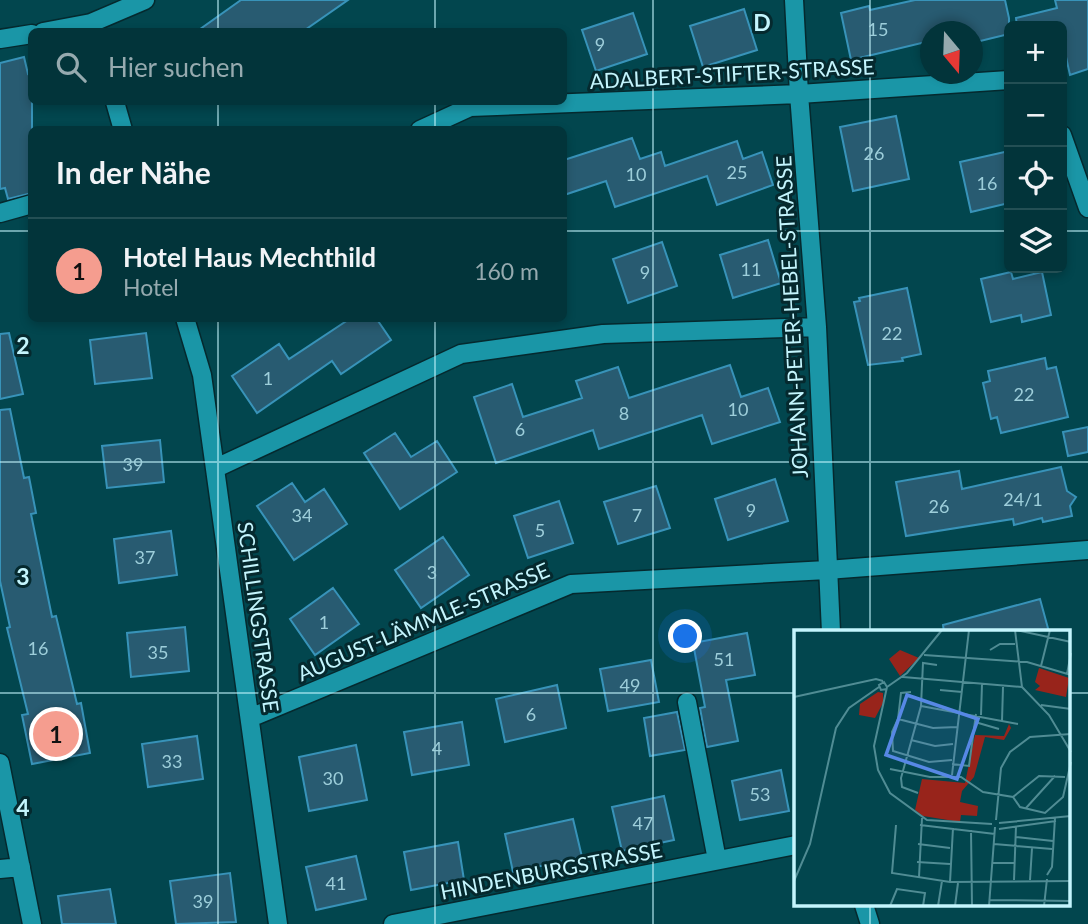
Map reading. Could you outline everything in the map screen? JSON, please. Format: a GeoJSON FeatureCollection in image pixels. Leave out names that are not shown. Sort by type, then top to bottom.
{"type":"FeatureCollection","features":[{"type":"Feature","properties":{"kind":"street"},"geometry":{"type":"LineString","coordinates":[[92,27],[145,0]]}},
{"type":"Feature","properties":{"kind":"street","name":"JOHANN-PETER-HEBEL-STRASSE"},"geometry":{"type":"LineString","coordinates":[[794,0],[817,327],[831,630]]}},
{"type":"Feature","properties":{"kind":"street"},"geometry":{"type":"LineString","coordinates":[[0,39],[28,34]]}},
{"type":"Feature","properties":{"kind":"street","name":"ADALBERT-STIFTER-STRASSE"},"geometry":{"type":"LineString","coordinates":[[567,103],[799,94],[1004,80]]}},
{"type":"Feature","properties":{"kind":"street"},"geometry":{"type":"LineString","coordinates":[[116,105],[122,126]]}},
{"type":"Feature","properties":{"kind":"street","name":"ADALBERT-STIFTER-STRASSE"},"geometry":{"type":"LineString","coordinates":[[429,126],[470,107],[521,105]]}},
{"type":"Feature","properties":{"kind":"street"},"geometry":{"type":"LineString","coordinates":[[1066,147],[1088,208]]}},
{"type":"Feature","properties":{"kind":"street"},"geometry":{"type":"LineString","coordinates":[[0,213],[28,205]]}},
{"type":"Feature","properties":{"kind":"street","name":"SCHILLINGSTRASSE"},"geometry":{"type":"LineString","coordinates":[[186,322],[202,375],[278,924]]}},
{"type":"Feature","properties":{"kind":"street"},"geometry":{"type":"LineString","coordinates":[[216,468],[461,355],[603,334],[817,327]]}},
{"type":"Feature","properties":{"kind":"street"},"geometry":{"type":"LineString","coordinates":[[827,570],[1088,550]]}},
{"type":"Feature","properties":{"kind":"street","name":"AUGUST-LÄMMLE-STRASSE"},"geometry":{"type":"LineString","coordinates":[[250,718],[571,584],[827,570]]}},
{"type":"Feature","properties":{"kind":"street"},"geometry":{"type":"LineString","coordinates":[[687,702],[718,860]]}},
{"type":"Feature","properties":{"kind":"street"},"geometry":{"type":"LineString","coordinates":[[0,763],[32,924]]}},
{"type":"Feature","properties":{"kind":"street","name":"HINDENBURGSTRASSE"},"geometry":{"type":"LineString","coordinates":[[393,924],[794,845]]}},
{"type":"Feature","properties":{"kind":"street"},"geometry":{"type":"LineString","coordinates":[[0,869],[21,867]]}},
{"type":"Feature","properties":{"kind":"street"},"geometry":{"type":"LineString","coordinates":[[864,906],[870,924]]}},
{"type":"Feature","properties":{"kind":"building"},"geometry":{"type":"Polygon","coordinates":[[[241,0],[348,0],[308,28],[202,28],[241,0]]]}},
{"type":"Feature","properties":{"kind":"building"},"geometry":{"type":"Polygon","coordinates":[[[915,0],[1005,0],[1009,21],[1004,21],[1004,35],[983,40],[983,21],[920,21],[920,43],[851,60],[841,13],[869,6],[870,10],[915,0]]]}},
{"type":"Feature","properties":{"kind":"building"},"geometry":{"type":"Polygon","coordinates":[[[1055,0],[1088,0],[1088,69],[1070,75],[1067,62],[1067,21],[1016,21],[1016,18],[1057,8],[1055,0]]]}},
{"type":"Feature","properties":{"kind":"building"},"geometry":{"type":"Polygon","coordinates":[[[744,9],[757,50],[703,67],[690,26],[744,9]]]}},
{"type":"Feature","properties":{"kind":"building"},"geometry":{"type":"Polygon","coordinates":[[[633,13],[647,54],[596,71],[582,30],[633,13]]]}},
{"type":"Feature","properties":{"kind":"building"},"geometry":{"type":"Polygon","coordinates":[[[24,57],[28,74],[28,105],[32,105],[32,126],[28,126],[28,194],[8,199],[5,188],[0,189],[0,63],[24,57]]]}},
{"type":"Feature","properties":{"kind":"building"},"geometry":{"type":"Polygon","coordinates":[[[896,116],[909,179],[853,191],[840,127],[896,116]]]}},
{"type":"Feature","properties":{"kind":"building"},"geometry":{"type":"Polygon","coordinates":[[[632,138],[640,159],[661,152],[665,166],[737,141],[743,159],[762,152],[773,185],[717,205],[707,176],[615,207],[606,181],[567,194],[567,159],[632,138]]]}},
{"type":"Feature","properties":{"kind":"building"},"geometry":{"type":"Polygon","coordinates":[[[1004,152],[1004,204],[971,212],[960,162],[1004,152]]]}},
{"type":"Feature","properties":{"kind":"building"},"geometry":{"type":"Polygon","coordinates":[[[768,240],[781,283],[733,298],[720,255],[768,240]]]}},
{"type":"Feature","properties":{"kind":"building"},"geometry":{"type":"Polygon","coordinates":[[[662,242],[677,286],[628,303],[613,259],[662,242]]]}},
{"type":"Feature","properties":{"kind":"building"},"geometry":{"type":"Polygon","coordinates":[[[1007,273],[1011,273],[1013,279],[1042,273],[1051,315],[1022,322],[1021,315],[991,322],[981,279],[1007,273]]]}},
{"type":"Feature","properties":{"kind":"building"},"geometry":{"type":"Polygon","coordinates":[[[907,288],[921,354],[902,358],[903,361],[868,365],[854,302],[860,301],[859,298],[907,288]]]}},
{"type":"Feature","properties":{"kind":"building"},"geometry":{"type":"Polygon","coordinates":[[[345,322],[379,322],[391,340],[341,374],[332,361],[257,413],[232,376],[279,344],[289,359],[345,322]]]}},
{"type":"Feature","properties":{"kind":"building"},"geometry":{"type":"Polygon","coordinates":[[[9,333],[23,394],[0,399],[0,334],[9,333]]]}},
{"type":"Feature","properties":{"kind":"building"},"geometry":{"type":"Polygon","coordinates":[[[146,333],[152,378],[95,384],[90,340],[146,333]]]}},
{"type":"Feature","properties":{"kind":"building"},"geometry":{"type":"Polygon","coordinates":[[[1045,358],[1047,369],[1056,367],[1068,417],[1001,433],[997,417],[991,419],[983,383],[990,381],[988,371],[1045,358]]]}},
{"type":"Feature","properties":{"kind":"building"},"geometry":{"type":"Polygon","coordinates":[[[730,365],[741,397],[768,388],[780,422],[712,444],[702,415],[599,449],[593,430],[496,463],[474,397],[512,384],[523,417],[582,398],[576,381],[618,367],[629,398],[730,365]]]}},
{"type":"Feature","properties":{"kind":"building"},"geometry":{"type":"Polygon","coordinates":[[[10,409],[24,478],[29,477],[36,513],[31,514],[52,617],[56,616],[77,704],[81,703],[90,753],[32,764],[22,715],[28,714],[7,628],[10,627],[0,581],[0,410],[10,409]]]}},
{"type":"Feature","properties":{"kind":"building"},"geometry":{"type":"Polygon","coordinates":[[[1088,427],[1088,452],[1068,456],[1063,432],[1088,427]]]}},
{"type":"Feature","properties":{"kind":"building"},"geometry":{"type":"Polygon","coordinates":[[[395,433],[411,457],[437,441],[457,472],[400,509],[364,453],[395,433]]]}},
{"type":"Feature","properties":{"kind":"building"},"geometry":{"type":"Polygon","coordinates":[[[160,440],[164,482],[107,488],[102,446],[160,440]]]}},
{"type":"Feature","properties":{"kind":"building"},"geometry":{"type":"Polygon","coordinates":[[[1061,467],[1067,491],[1076,497],[1070,506],[1072,516],[1043,522],[1042,518],[1014,525],[1013,519],[906,536],[896,482],[959,471],[962,489],[1061,467]]]}},
{"type":"Feature","properties":{"kind":"building"},"geometry":{"type":"Polygon","coordinates":[[[775,479],[788,521],[728,540],[715,499],[775,479]]]}},
{"type":"Feature","properties":{"kind":"building"},"geometry":{"type":"Polygon","coordinates":[[[292,483],[305,502],[324,489],[347,524],[294,560],[257,506],[292,483]]]}},
{"type":"Feature","properties":{"kind":"building"},"geometry":{"type":"Polygon","coordinates":[[[656,486],[670,528],[618,544],[604,502],[656,486]]]}},
{"type":"Feature","properties":{"kind":"building"},"geometry":{"type":"Polygon","coordinates":[[[559,501],[573,543],[528,558],[514,516],[559,501]]]}},
{"type":"Feature","properties":{"kind":"building"},"geometry":{"type":"Polygon","coordinates":[[[171,531],[177,575],[119,583],[114,539],[171,531]]]}},
{"type":"Feature","properties":{"kind":"building"},"geometry":{"type":"Polygon","coordinates":[[[443,537],[469,575],[421,608],[395,570],[443,537]]]}},
{"type":"Feature","properties":{"kind":"building"},"geometry":{"type":"Polygon","coordinates":[[[333,588],[359,624],[315,655],[290,619],[333,588]]]}},
{"type":"Feature","properties":{"kind":"building"},"geometry":{"type":"Polygon","coordinates":[[[1040,599],[1048,630],[944,630],[943,625],[1040,599]]]}},
{"type":"Feature","properties":{"kind":"building"},"geometry":{"type":"Polygon","coordinates":[[[185,627],[189,671],[131,677],[127,633],[185,627]]]}},
{"type":"Feature","properties":{"kind":"building"},"geometry":{"type":"Polygon","coordinates":[[[747,633],[755,675],[726,680],[738,741],[707,747],[700,708],[705,707],[693,643],[747,633]]]}},
{"type":"Feature","properties":{"kind":"building"},"geometry":{"type":"Polygon","coordinates":[[[651,660],[659,702],[608,711],[600,669],[651,660]]]}},
{"type":"Feature","properties":{"kind":"building"},"geometry":{"type":"Polygon","coordinates":[[[557,685],[566,728],[505,742],[496,699],[557,685]]]}},
{"type":"Feature","properties":{"kind":"building"},"geometry":{"type":"Polygon","coordinates":[[[677,712],[685,750],[650,756],[644,718],[677,712]]]}},
{"type":"Feature","properties":{"kind":"building"},"geometry":{"type":"Polygon","coordinates":[[[462,722],[469,765],[412,775],[404,732],[462,722]]]}},
{"type":"Feature","properties":{"kind":"building"},"geometry":{"type":"Polygon","coordinates":[[[197,736],[203,779],[148,787],[142,744],[197,736]]]}},
{"type":"Feature","properties":{"kind":"building"},"geometry":{"type":"Polygon","coordinates":[[[356,745],[367,800],[309,811],[299,757],[356,745]]]}},
{"type":"Feature","properties":{"kind":"building"},"geometry":{"type":"Polygon","coordinates":[[[781,770],[789,811],[740,820],[732,781],[781,770]]]}},
{"type":"Feature","properties":{"kind":"building"},"geometry":{"type":"Polygon","coordinates":[[[664,796],[674,840],[622,851],[612,807],[664,796]]]}},
{"type":"Feature","properties":{"kind":"building"},"geometry":{"type":"Polygon","coordinates":[[[573,819],[582,857],[513,872],[505,834],[573,819]]]}},
{"type":"Feature","properties":{"kind":"building"},"geometry":{"type":"Polygon","coordinates":[[[458,842],[464,880],[411,890],[404,852],[458,842]]]}},
{"type":"Feature","properties":{"kind":"building"},"geometry":{"type":"Polygon","coordinates":[[[356,856],[366,899],[316,910],[306,867],[356,856]]]}},
{"type":"Feature","properties":{"kind":"building"},"geometry":{"type":"Polygon","coordinates":[[[230,873],[236,922],[176,924],[170,881],[230,873]]]}},
{"type":"Feature","properties":{"kind":"building"},"geometry":{"type":"Polygon","coordinates":[[[110,889],[116,924],[62,924],[58,896],[110,889]]]}},
{"type":"Feature","properties":{"kind":"place","name":"Hotel Haus Mechthild"},"geometry":{"type":"Point","coordinates":[56,734]}}]}
